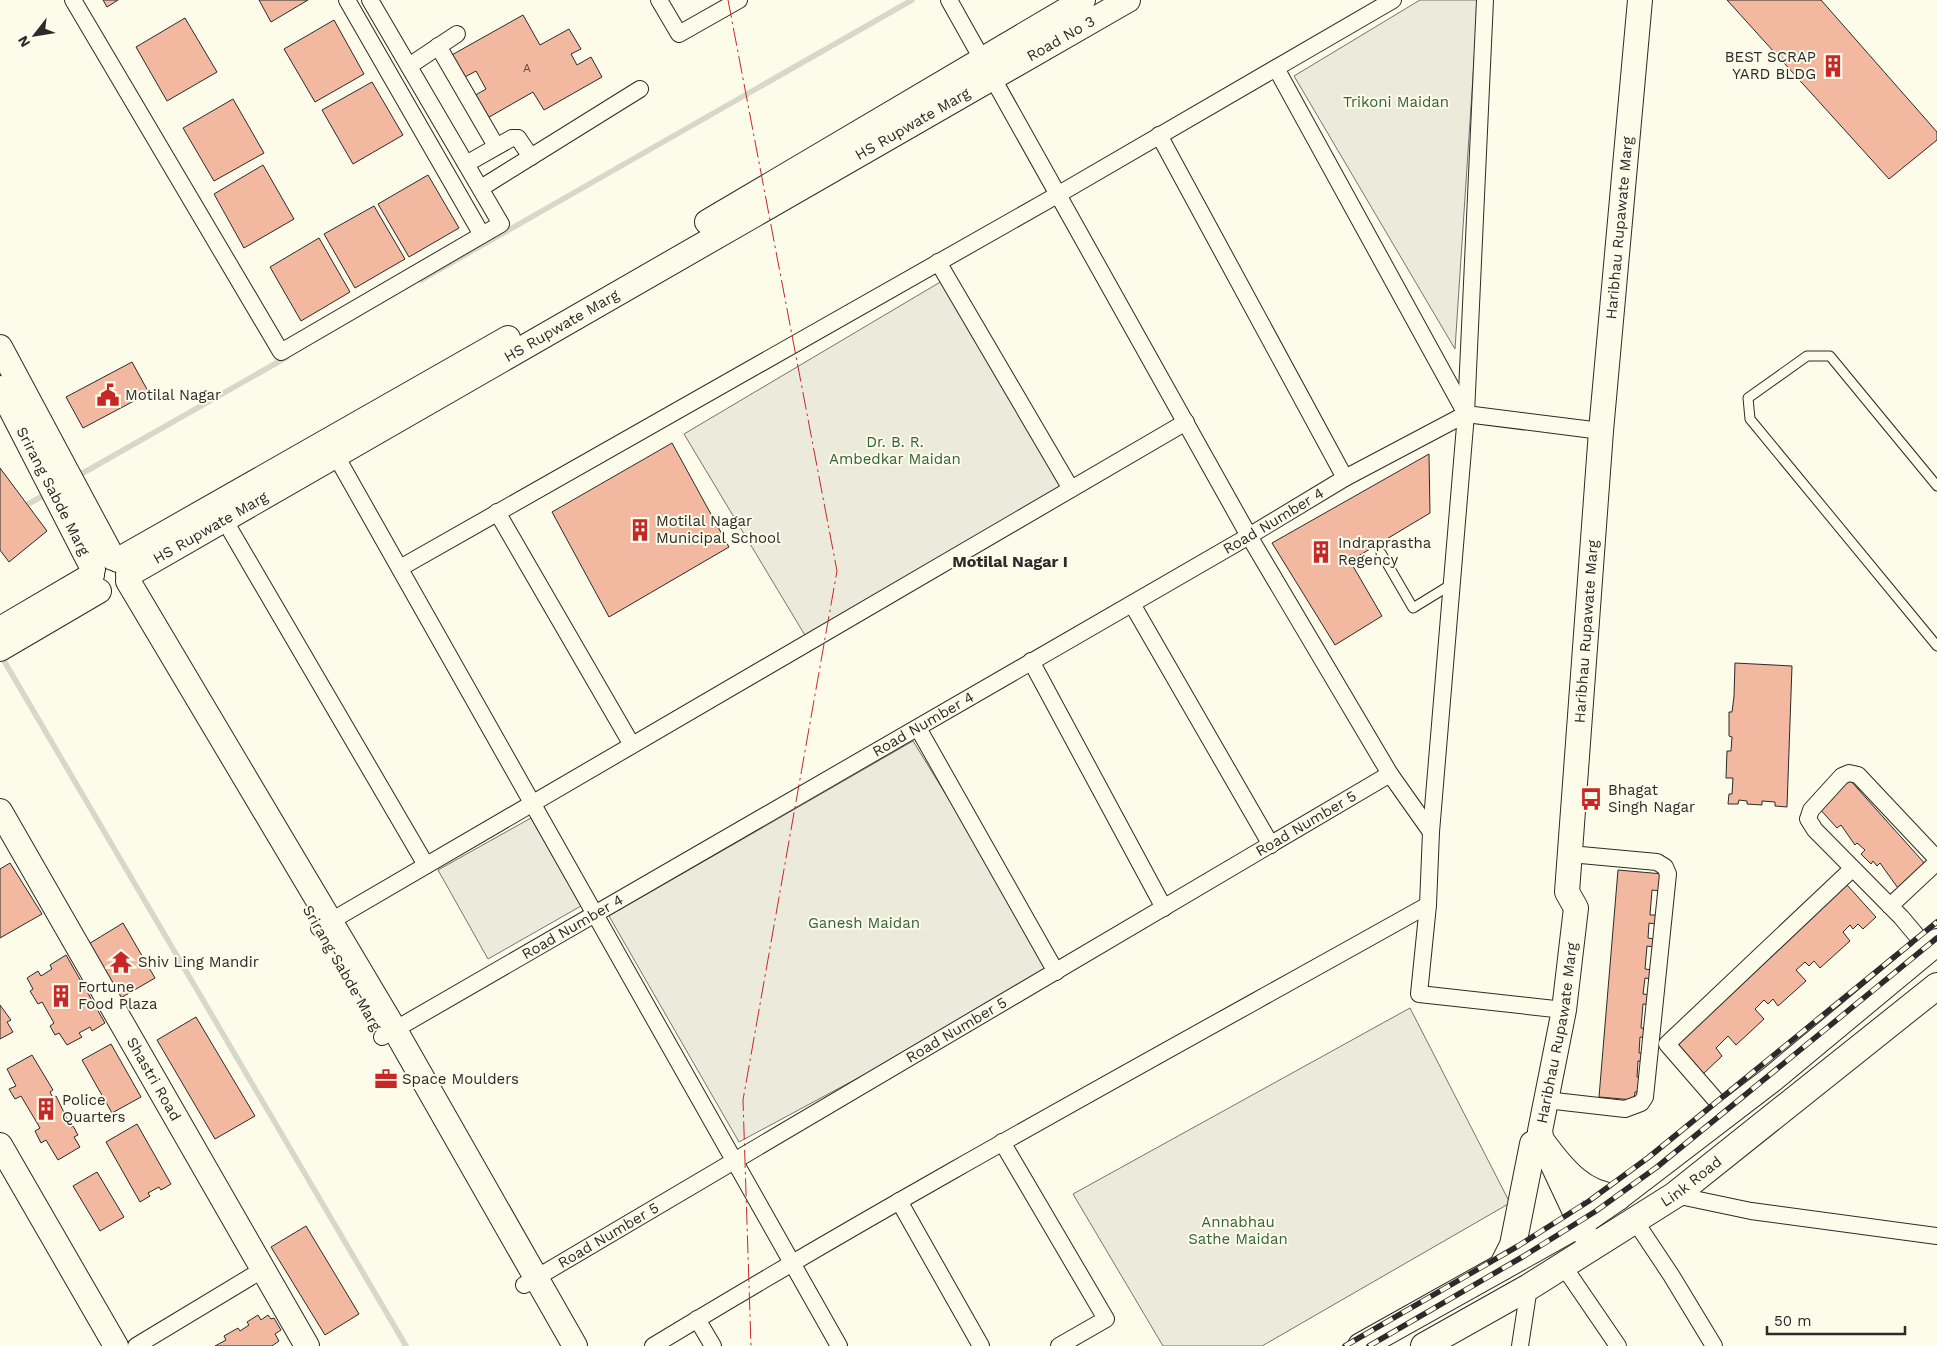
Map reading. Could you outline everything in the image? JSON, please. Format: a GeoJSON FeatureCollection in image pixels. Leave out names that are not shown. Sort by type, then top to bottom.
{"type":"FeatureCollection","features":[{"type":"Feature","properties":{"kind":"main road","name":"Link Road"},"geometry":{"type":"LineString","coordinates":[[1574,1226],[1618,1197],[1772,1079],[1934,945]]}},
{"type":"Feature","properties":{"kind":"main road","name":"Link Road"},"geometry":{"type":"LineString","coordinates":[[1424,1346],[1580,1257],[1675,1195],[1937,986]]}},
{"type":"Feature","properties":{"kind":"main road"},"geometry":{"type":"LineString","coordinates":[[1772,1079],[1790,1104]]}},
{"type":"Feature","properties":{"kind":"main road"},"geometry":{"type":"LineString","coordinates":[[1538,1143],[1562,1168],[1593,1192],[1605,1196],[1618,1197]]}},
{"type":"Feature","properties":{"kind":"main road"},"geometry":{"type":"LineString","coordinates":[[1502,1267],[1513,1245],[1538,1143]]}},
{"type":"Feature","properties":{"kind":"main road"},"geometry":{"type":"LineString","coordinates":[[1361,1346],[1574,1226]]}},
{"type":"Feature","properties":{"kind":"street"},"geometry":{"type":"LineString","coordinates":[[73,0],[280,352],[502,224],[370,0],[350,5],[482,235]]}},
{"type":"Feature","properties":{"kind":"street"},"geometry":{"type":"LineString","coordinates":[[659,0],[679,34],[739,0]]}},
{"type":"Feature","properties":{"kind":"street"},"geometry":{"type":"LineString","coordinates":[[949,0],[1249,536],[1390,774],[1431,832]]}},
{"type":"Feature","properties":{"kind":"street"},"geometry":{"type":"LineString","coordinates":[[988,67],[1083,0]]}},
{"type":"Feature","properties":{"kind":"street","name":"Road No 3"},"geometry":{"type":"LineString","coordinates":[[988,67],[1128,0]]}},
{"type":"Feature","properties":{"kind":"street"},"geometry":{"type":"LineString","coordinates":[[400,568],[1059,194],[1393,0]]}},
{"type":"Feature","properties":{"kind":"street"},"geometry":{"type":"LineString","coordinates":[[1485,0],[1466,414],[1431,832],[1428,905],[1419,994],[1557,1010],[1531,1130],[1574,1226],[1580,1257],[1618,1346]]}},
{"type":"Feature","properties":{"kind":"street","name":"Haribhau Rupawate Marg"},"geometry":{"type":"LineString","coordinates":[[1538,1143],[1546,1100],[1557,1010],[1576,908],[1567,892],[1601,431],[1640,0]]}},
{"type":"Feature","properties":{"kind":"street"},"geometry":{"type":"LineString","coordinates":[[409,66],[457,34]]}},
{"type":"Feature","properties":{"kind":"street"},"geometry":{"type":"LineString","coordinates":[[438,46],[496,146]]}},
{"type":"Feature","properties":{"kind":"street","name":"HS Rupwate Marg"},"geometry":{"type":"LineString","coordinates":[[0,649],[14,627],[111,575],[198,525],[225,521],[332,449],[988,67]]}},
{"type":"Feature","properties":{"kind":"street"},"geometry":{"type":"LineString","coordinates":[[1276,68],[1466,414]]}},
{"type":"Feature","properties":{"kind":"street"},"geometry":{"type":"LineString","coordinates":[[481,188],[640,89]]}},
{"type":"Feature","properties":{"kind":"street"},"geometry":{"type":"LineString","coordinates":[[431,147],[450,135]]}},
{"type":"Feature","properties":{"kind":"street"},"geometry":{"type":"LineString","coordinates":[[1159,135],[1345,478]]}},
{"type":"Feature","properties":{"kind":"street"},"geometry":{"type":"LineString","coordinates":[[466,164],[512,138],[518,138],[530,157]]}},
{"type":"Feature","properties":{"kind":"street"},"geometry":{"type":"LineString","coordinates":[[938,262],[1071,489]]}},
{"type":"Feature","properties":{"kind":"street"},"geometry":{"type":"LineString","coordinates":[[4,362],[40,443]]}},
{"type":"Feature","properties":{"kind":"street","name":"Srirang Sabde Marg"},"geometry":{"type":"LineString","coordinates":[[0,388],[40,443],[111,575],[152,633],[389,1033],[530,1281],[560,1346]]}},
{"type":"Feature","properties":{"kind":"street"},"geometry":{"type":"LineString","coordinates":[[1466,414],[1601,431]]}},
{"type":"Feature","properties":{"kind":"street","name":"Road Number 4"},"geometry":{"type":"LineString","coordinates":[[389,1033],[1132,604],[1345,478],[1466,414]]}},
{"type":"Feature","properties":{"kind":"street"},"geometry":{"type":"LineString","coordinates":[[324,925],[1186,422]]}},
{"type":"Feature","properties":{"kind":"street"},"geometry":{"type":"LineString","coordinates":[[198,525],[332,449],[839,1346]]}},
{"type":"Feature","properties":{"kind":"street"},"geometry":{"type":"LineString","coordinates":[[498,512],[632,745]]}},
{"type":"Feature","properties":{"kind":"street"},"geometry":{"type":"LineString","coordinates":[[225,521],[426,865]]}},
{"type":"Feature","properties":{"kind":"street"},"geometry":{"type":"LineString","coordinates":[[1132,604],[1271,845]]}},
{"type":"Feature","properties":{"kind":"street"},"geometry":{"type":"LineString","coordinates":[[1031,661],[1164,908]]}},
{"type":"Feature","properties":{"kind":"street"},"geometry":{"type":"LineString","coordinates":[[918,728],[1056,972]]}},
{"type":"Feature","properties":{"kind":"street"},"geometry":{"type":"LineString","coordinates":[[1890,906],[1937,861],[1858,775],[1849,773],[1842,776],[1811,810],[1808,820],[1852,869],[1890,906],[1934,945]]}},
{"type":"Feature","properties":{"kind":"street","name":"Road Number 5"},"geometry":{"type":"LineString","coordinates":[[530,1281],[1390,774]]}},
{"type":"Feature","properties":{"kind":"street","name":"Shastri Road"},"geometry":{"type":"LineString","coordinates":[[0,811],[307,1346]]}},
{"type":"Feature","properties":{"kind":"street"},"geometry":{"type":"LineString","coordinates":[[1546,1100],[1625,1109],[1641,1103],[1646,1090],[1668,874],[1665,867],[1657,862],[1570,854]]}},
{"type":"Feature","properties":{"kind":"street"},"geometry":{"type":"LineString","coordinates":[[1667,1044],[1852,869]]}},
{"type":"Feature","properties":{"kind":"street"},"geometry":{"type":"LineString","coordinates":[[653,1346],[792,1262],[1002,1142],[1428,905]]}},
{"type":"Feature","properties":{"kind":"street"},"geometry":{"type":"LineString","coordinates":[[1651,1040],[1667,1044],[1727,1114]]}},
{"type":"Feature","properties":{"kind":"street"},"geometry":{"type":"LineString","coordinates":[[1002,1142],[1106,1319],[1060,1346]]}},
{"type":"Feature","properties":{"kind":"street"},"geometry":{"type":"LineString","coordinates":[[0,1145],[116,1346]]}},
{"type":"Feature","properties":{"kind":"street"},"geometry":{"type":"LineString","coordinates":[[1675,1195],[1751,1211],[1937,1236]]}},
{"type":"Feature","properties":{"kind":"street"},"geometry":{"type":"LineString","coordinates":[[899,1201],[980,1346]]}},
{"type":"Feature","properties":{"kind":"street"},"geometry":{"type":"LineString","coordinates":[[1635,1221],[1671,1275],[1714,1346]]}},
{"type":"Feature","properties":{"kind":"street"},"geometry":{"type":"LineString","coordinates":[[136,1346],[262,1270]]}},
{"type":"Feature","properties":{"kind":"street"},"geometry":{"type":"LineString","coordinates":[[530,1281],[575,1346]]}},
{"type":"Feature","properties":{"kind":"street"},"geometry":{"type":"LineString","coordinates":[[1520,1346],[1529,1287]]}},
{"type":"Feature","properties":{"kind":"street"},"geometry":{"type":"LineString","coordinates":[[697,1319],[714,1346]]}},
{"type":"Feature","properties":{"kind":"lane"},"geometry":{"type":"LineString","coordinates":[[1937,486],[1830,356],[1807,356],[1748,398],[1750,419],[1937,646]]}},
{"type":"Feature","properties":{"kind":"lane"},"geometry":{"type":"LineString","coordinates":[[1381,553],[1413,608],[1452,584]]}},
{"type":"Feature","properties":{"kind":"green space","name":"Trikoni Maidan"},"geometry":{"type":"Polygon","coordinates":[[[1420,0],[1478,0],[1455,349],[1294,76],[1420,0]]]}},
{"type":"Feature","properties":{"kind":"green space","name":"Dr. B. R. Ambedkar Maidan"},"geometry":{"type":"Polygon","coordinates":[[[942,281],[1066,492],[809,642],[684,434],[942,281]]]}},
{"type":"Feature","properties":{"kind":"green space","name":"Ganesh Maidan"},"geometry":{"type":"Polygon","coordinates":[[[913,741],[1055,972],[739,1142],[609,916],[913,741]]]}},
{"type":"Feature","properties":{"kind":"green space"},"geometry":{"type":"Polygon","coordinates":[[[531,818],[581,906],[488,959],[438,870],[531,818]]]}},
{"type":"Feature","properties":{"kind":"green space","name":"Annabhau Sathe Maidan"},"geometry":{"type":"Polygon","coordinates":[[[1410,1008],[1510,1203],[1262,1346],[1163,1346],[1073,1194],[1410,1008]]]}},
{"type":"Feature","properties":{"kind":"building"},"geometry":{"type":"Polygon","coordinates":[[[103,0],[118,0],[107,7],[103,0]]]}},
{"type":"Feature","properties":{"kind":"building"},"geometry":{"type":"Polygon","coordinates":[[[259,0],[308,0],[271,22],[259,0]]]}},
{"type":"Feature","properties":{"kind":"building","name":"BEST SCRAP YARD BLDG"},"geometry":{"type":"Polygon","coordinates":[[[1727,0],[1821,0],[1937,132],[1937,140],[1889,179],[1727,0]]]}},
{"type":"Feature","properties":{"kind":"building"},"geometry":{"type":"Polygon","coordinates":[[[523,15],[540,45],[569,29],[581,49],[571,54],[577,65],[591,57],[602,77],[544,110],[533,92],[484,120],[472,97],[486,89],[476,71],[463,78],[450,56],[523,15]]]}},
{"type":"Feature","properties":{"kind":"building"},"geometry":{"type":"Polygon","coordinates":[[[185,18],[217,72],[167,101],[136,47],[185,18]]]}},
{"type":"Feature","properties":{"kind":"building"},"geometry":{"type":"Polygon","coordinates":[[[334,20],[364,74],[315,102],[284,49],[334,20]]]}},
{"type":"Feature","properties":{"kind":"building"},"geometry":{"type":"Polygon","coordinates":[[[372,82],[403,135],[353,164],[322,110],[372,82]]]}},
{"type":"Feature","properties":{"kind":"building"},"geometry":{"type":"Polygon","coordinates":[[[233,99],[264,153],[214,181],[183,128],[233,99]]]}},
{"type":"Feature","properties":{"kind":"building"},"geometry":{"type":"Polygon","coordinates":[[[263,165],[294,219],[244,248],[214,194],[263,165]]]}},
{"type":"Feature","properties":{"kind":"building"},"geometry":{"type":"Polygon","coordinates":[[[428,175],[459,228],[409,257],[378,204],[428,175]]]}},
{"type":"Feature","properties":{"kind":"building"},"geometry":{"type":"Polygon","coordinates":[[[374,206],[405,259],[355,288],[324,234],[374,206]]]}},
{"type":"Feature","properties":{"kind":"building"},"geometry":{"type":"Polygon","coordinates":[[[319,238],[350,292],[301,321],[270,267],[319,238]]]}},
{"type":"Feature","properties":{"kind":"building","name":"Motilal Nagar"},"geometry":{"type":"Polygon","coordinates":[[[132,362],[149,393],[83,428],[66,397],[132,362]]]}},
{"type":"Feature","properties":{"kind":"building","name":"Motilal Nagar Municipal School"},"geometry":{"type":"Polygon","coordinates":[[[672,443],[729,547],[609,617],[552,512],[672,443]]]}},
{"type":"Feature","properties":{"kind":"building","name":"Indraprastha Regency"},"geometry":{"type":"Polygon","coordinates":[[[1429,454],[1430,513],[1350,561],[1382,616],[1335,645],[1272,543],[1429,454]]]}},
{"type":"Feature","properties":{"kind":"building"},"geometry":{"type":"Polygon","coordinates":[[[0,468],[47,531],[9,562],[0,550],[0,468]]]}},
{"type":"Feature","properties":{"kind":"building"},"geometry":{"type":"Polygon","coordinates":[[[1735,663],[1792,666],[1787,807],[1775,806],[1775,802],[1762,801],[1762,805],[1747,804],[1747,801],[1739,800],[1738,804],[1728,804],[1729,794],[1732,794],[1733,778],[1726,778],[1727,751],[1731,751],[1732,737],[1729,736],[1729,712],[1732,712],[1734,696],[1735,663]]]}},
{"type":"Feature","properties":{"kind":"building"},"geometry":{"type":"Polygon","coordinates":[[[1849,779],[1927,866],[1900,891],[1880,863],[1877,866],[1873,861],[1871,864],[1861,854],[1865,850],[1857,843],[1855,845],[1841,825],[1837,828],[1818,807],[1849,779]]]}},
{"type":"Feature","properties":{"kind":"building"},"geometry":{"type":"Polygon","coordinates":[[[10,863],[42,914],[0,938],[0,869],[10,863]]]}},
{"type":"Feature","properties":{"kind":"building"},"geometry":{"type":"Polygon","coordinates":[[[1618,870],[1663,874],[1661,891],[1652,890],[1650,915],[1656,915],[1655,924],[1649,923],[1648,938],[1655,939],[1654,947],[1647,946],[1645,969],[1652,970],[1652,979],[1645,978],[1643,994],[1653,995],[1652,1005],[1643,1004],[1641,1028],[1652,1029],[1651,1038],[1640,1037],[1639,1053],[1645,1053],[1644,1062],[1638,1061],[1637,1077],[1643,1078],[1642,1092],[1635,1092],[1634,1100],[1599,1097],[1618,870]]]}},
{"type":"Feature","properties":{"kind":"building"},"geometry":{"type":"Polygon","coordinates":[[[1847,885],[1876,917],[1863,929],[1858,924],[1853,929],[1850,925],[1843,932],[1850,941],[1820,968],[1814,961],[1809,966],[1805,962],[1796,970],[1806,981],[1778,1006],[1773,999],[1768,1004],[1764,1000],[1755,1009],[1764,1019],[1736,1045],[1728,1036],[1716,1048],[1722,1056],[1703,1074],[1674,1042],[1847,885]]]}},
{"type":"Feature","properties":{"kind":"building","name":"Shiv Ling Mandir"},"geometry":{"type":"Polygon","coordinates":[[[123,923],[155,978],[119,999],[87,945],[123,923]]]}},
{"type":"Feature","properties":{"kind":"building","name":"Fortune Food Plaza"},"geometry":{"type":"Polygon","coordinates":[[[66,955],[105,1023],[92,1031],[90,1027],[79,1033],[82,1037],[67,1045],[59,1033],[55,1035],[50,1026],[54,1023],[42,1002],[38,1004],[30,991],[33,989],[27,978],[38,971],[41,976],[52,969],[50,965],[66,955]]]}},
{"type":"Feature","properties":{"kind":"building"},"geometry":{"type":"Polygon","coordinates":[[[0,1005],[11,1020],[7,1022],[13,1032],[0,1039],[0,1005]]]}},
{"type":"Feature","properties":{"kind":"building"},"geometry":{"type":"Polygon","coordinates":[[[196,1017],[255,1116],[215,1139],[157,1040],[196,1017]]]}},
{"type":"Feature","properties":{"kind":"building"},"geometry":{"type":"Polygon","coordinates":[[[111,1044],[141,1097],[112,1113],[82,1060],[111,1044]]]}},
{"type":"Feature","properties":{"kind":"building","name":"Police Quarters"},"geometry":{"type":"Polygon","coordinates":[[[32,1055],[53,1090],[50,1092],[53,1098],[56,1096],[71,1127],[73,1126],[78,1135],[74,1137],[80,1147],[58,1160],[46,1140],[41,1143],[35,1131],[40,1128],[21,1096],[15,1099],[9,1089],[16,1086],[7,1069],[32,1055]]]}},
{"type":"Feature","properties":{"kind":"building"},"geometry":{"type":"Polygon","coordinates":[[[137,1124],[171,1184],[161,1190],[159,1187],[148,1193],[150,1196],[140,1202],[106,1142],[137,1124]]]}},
{"type":"Feature","properties":{"kind":"building"},"geometry":{"type":"Polygon","coordinates":[[[97,1172],[124,1217],[100,1231],[73,1186],[97,1172]]]}},
{"type":"Feature","properties":{"kind":"building"},"geometry":{"type":"Polygon","coordinates":[[[306,1226],[359,1314],[325,1335],[271,1247],[306,1226]]]}},
{"type":"Feature","properties":{"kind":"building"},"geometry":{"type":"Polygon","coordinates":[[[258,1315],[261,1320],[268,1315],[271,1319],[274,1318],[281,1330],[275,1334],[279,1341],[272,1346],[215,1346],[226,1340],[224,1336],[238,1328],[240,1331],[249,1325],[247,1322],[258,1315]]]}},
{"type":"Feature","properties":{"kind":"waterway"},"geometry":{"type":"LineString","coordinates":[[421,280],[912,0]]}},
{"type":"Feature","properties":{"kind":"waterway"},"geometry":{"type":"LineString","coordinates":[[76,477],[287,357]]}},
{"type":"Feature","properties":{"kind":"waterway"},"geometry":{"type":"LineString","coordinates":[[21,508],[48,493]]}},
{"type":"Feature","properties":{"kind":"waterway"},"geometry":{"type":"LineString","coordinates":[[0,654],[406,1346]]}},
{"type":"Feature","properties":{"kind":"railway"},"geometry":{"type":"LineString","coordinates":[[1345,1346],[1518,1246],[1589,1201],[1649,1157],[1937,922]]}},
{"type":"Feature","properties":{"kind":"railway"},"geometry":{"type":"LineString","coordinates":[[1369,1346],[1524,1256],[1596,1211],[1657,1167],[1937,938]]}},
{"type":"Feature","properties":{"kind":"power"},"geometry":{"type":"LineString","coordinates":[[728,0],[837,571],[743,1100],[751,1346]]}},
{"type":"Feature","properties":{"kind":"place","name":"BEST SCRAP YARD BLDG"},"geometry":{"type":"Point","coordinates":[1833,66]}},
{"type":"Feature","properties":{"kind":"place","name":"Motilal Nagar"},"geometry":{"type":"Point","coordinates":[108,395]}},
{"type":"Feature","properties":{"kind":"place","name":"Motilal Nagar Municipal School"},"geometry":{"type":"Point","coordinates":[640,530]}},
{"type":"Feature","properties":{"kind":"place","name":"Indraprastha Regency"},"geometry":{"type":"Point","coordinates":[1321,552]}},
{"type":"Feature","properties":{"kind":"place","name":"Bhagat Singh Nagar"},"geometry":{"type":"Point","coordinates":[1591,799]}},
{"type":"Feature","properties":{"kind":"place","name":"Shiv Ling Mandir"},"geometry":{"type":"Point","coordinates":[121,962]}},
{"type":"Feature","properties":{"kind":"place","name":"Fortune Food Plaza"},"geometry":{"type":"Point","coordinates":[61,996]}},
{"type":"Feature","properties":{"kind":"place","name":"Space Moulders"},"geometry":{"type":"Point","coordinates":[386,1079]}},
{"type":"Feature","properties":{"kind":"place","name":"Police Quarters"},"geometry":{"type":"Point","coordinates":[46,1109]}},
{"type":"Feature","properties":{"kind":"district","name":"Motilal Nagar I"},"geometry":{"type":"Point","coordinates":[1010,561]}}]}
